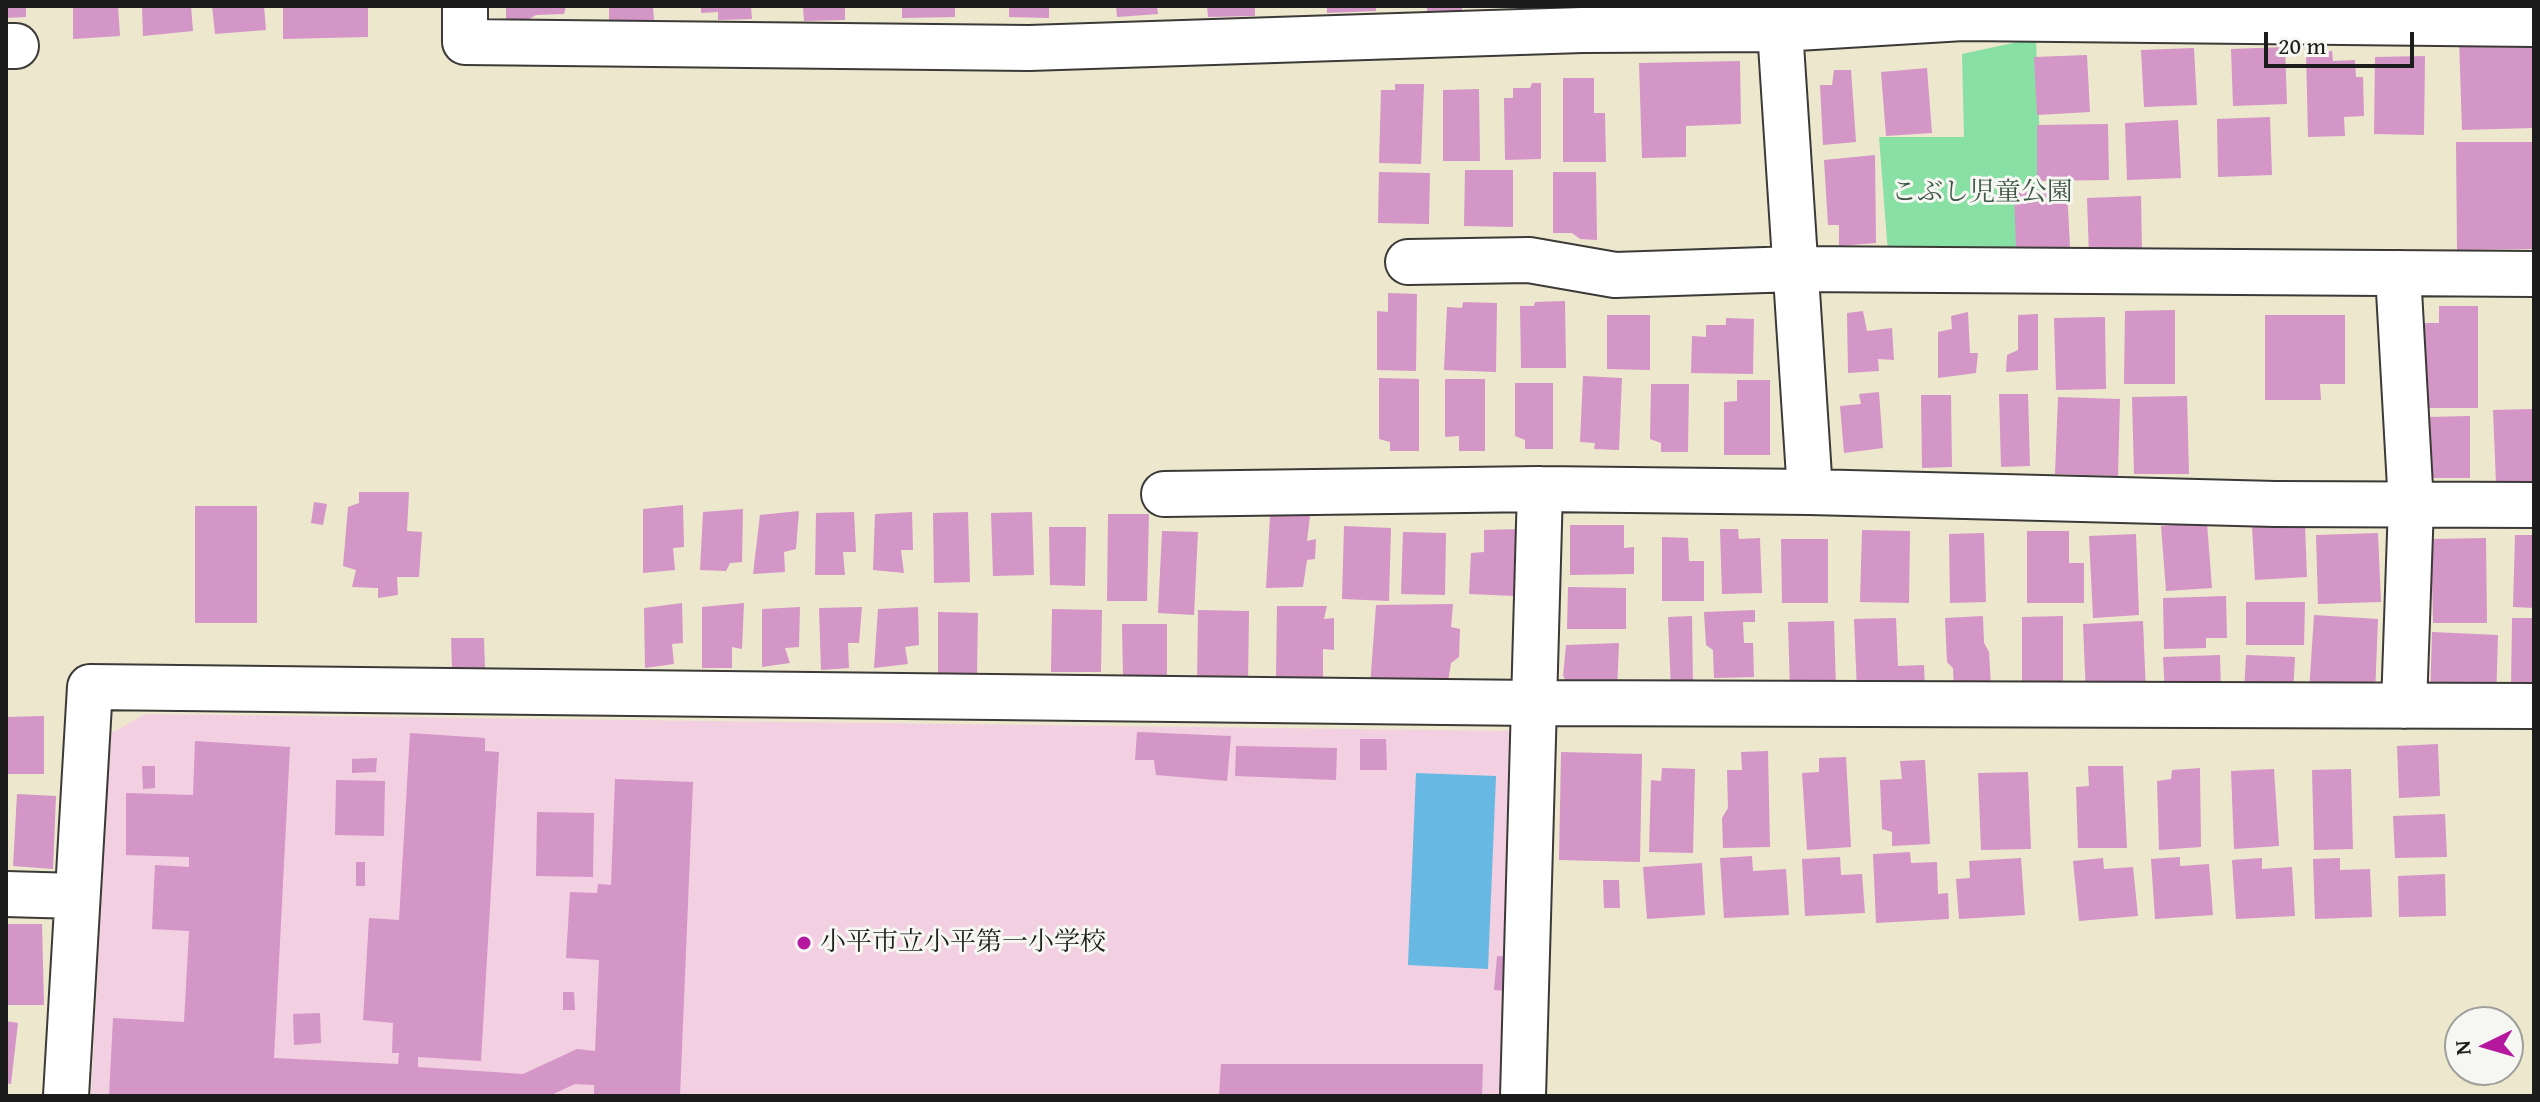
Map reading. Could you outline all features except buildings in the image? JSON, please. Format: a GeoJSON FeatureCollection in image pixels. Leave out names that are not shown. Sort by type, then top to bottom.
{"type":"FeatureCollection","features":[{"type":"Feature","properties":{"kind":"street"},"geometry":{"type":"LineString","coordinates":[[465,6],[465,42],[1029,48],[1582,18],[1780,29],[1963,12],[2534,24]]}},
{"type":"Feature","properties":{"kind":"street"},"geometry":{"type":"LineString","coordinates":[[1780,29],[1810,492]]}},
{"type":"Feature","properties":{"kind":"street"},"geometry":{"type":"LineString","coordinates":[[1408,262],[1529,260],[1615,275],[1795,269],[2534,274]]}},
{"type":"Feature","properties":{"kind":"street"},"geometry":{"type":"LineString","coordinates":[[2398,273],[2411,505],[2404,706]]}},
{"type":"Feature","properties":{"kind":"street"},"geometry":{"type":"LineString","coordinates":[[1523,1096],[1540,489]]}},
{"type":"Feature","properties":{"kind":"street"},"geometry":{"type":"LineString","coordinates":[[1164,494],[1540,489],[1810,492],[2275,504],[2534,505]]}},
{"type":"Feature","properties":{"kind":"street"},"geometry":{"type":"LineString","coordinates":[[66,1096],[90,687],[1535,703],[2534,706]]}},
{"type":"Feature","properties":{"kind":"street"},"geometry":{"type":"LineString","coordinates":[[6,894],[77,896]]}},
{"type":"Feature","properties":{"kind":"shaded area","name":"小平市立小平第一小学校"},"geometry":{"type":"Polygon","coordinates":[[[145,714],[1514,731],[1501,1096],[91,1096],[110,734],[145,714]]]}},
{"type":"Feature","properties":{"kind":"green space","name":"こぶし児童公園"},"geometry":{"type":"Polygon","coordinates":[[[2036,38],[2044,252],[1888,253],[1879,137],[1964,137],[1962,54],[2036,38]]]}},
{"type":"Feature","properties":{"kind":"water"},"geometry":{"type":"Polygon","coordinates":[[[1416,773],[1496,776],[1488,969],[1408,965],[1416,773]]]}},
{"type":"Feature","properties":{"kind":"place","name":"小平市立小平第一小学校"},"geometry":{"type":"Point","coordinates":[804,943]}}]}
